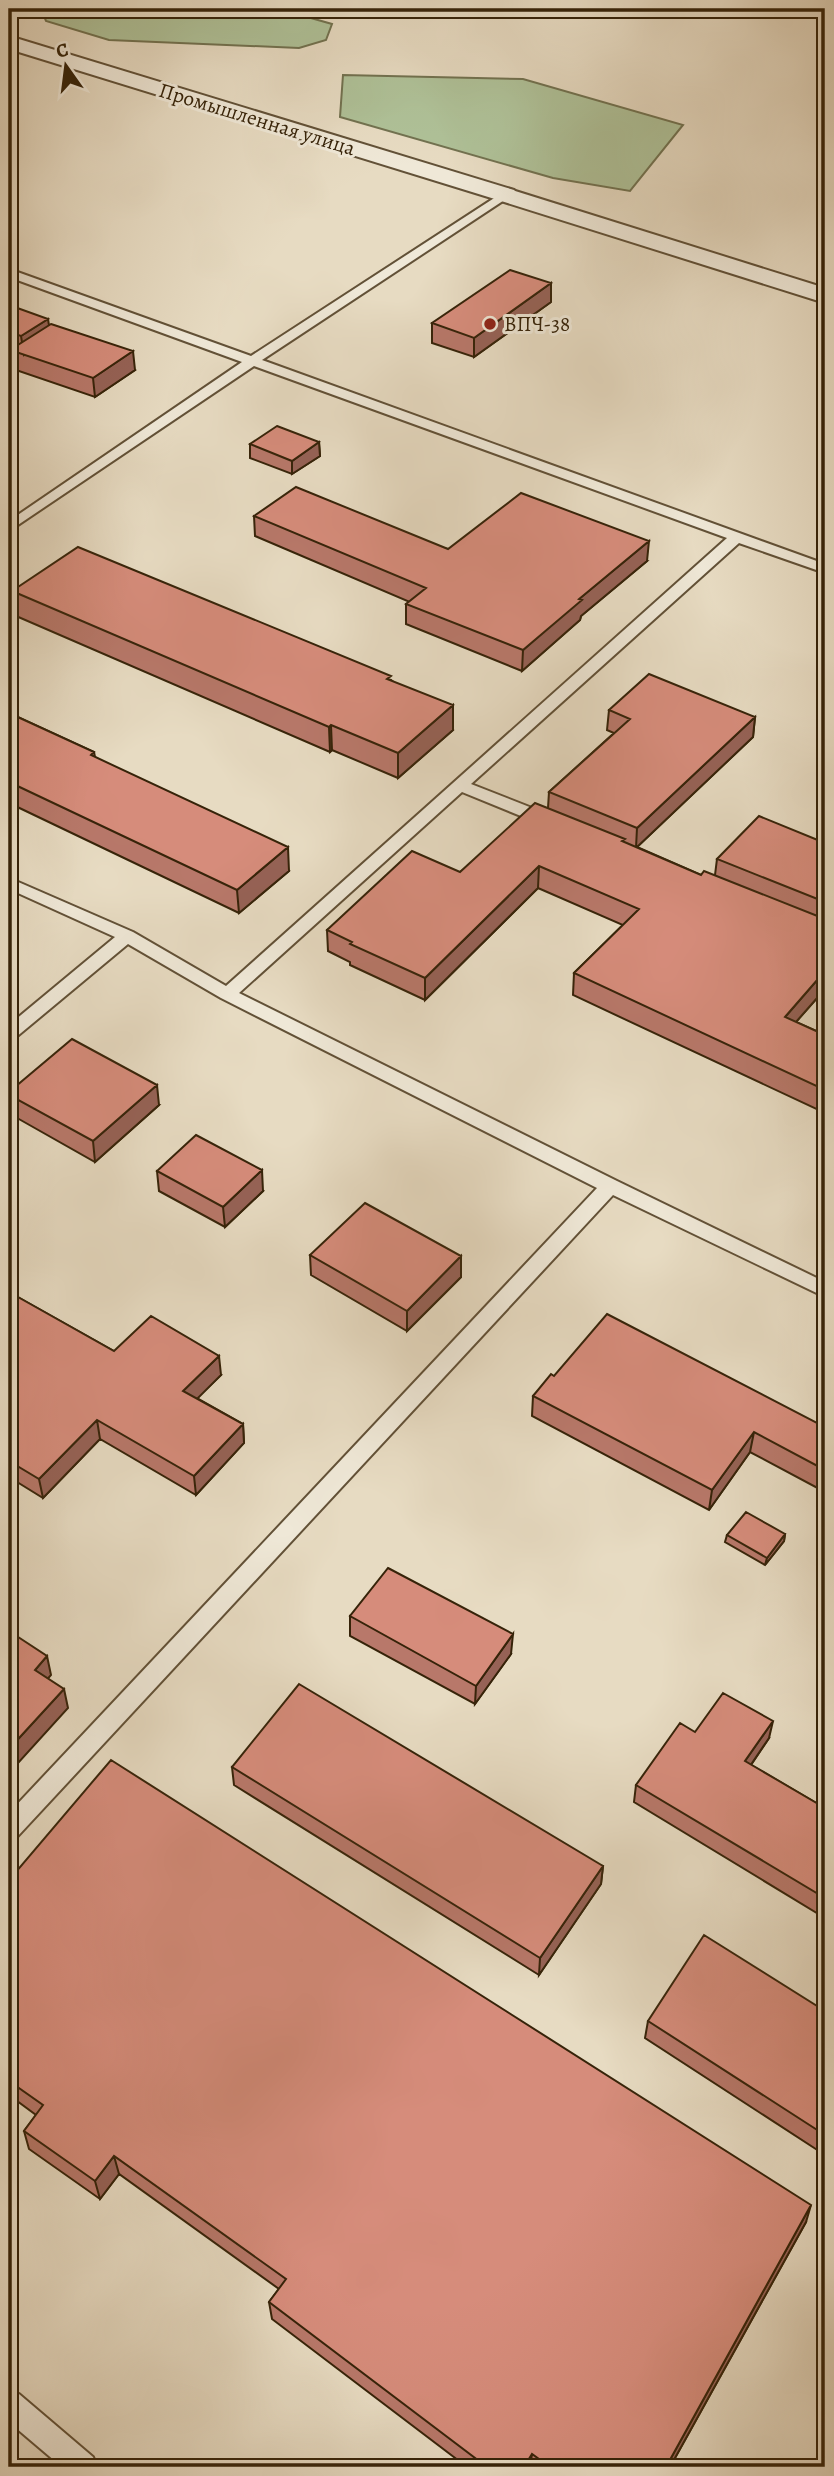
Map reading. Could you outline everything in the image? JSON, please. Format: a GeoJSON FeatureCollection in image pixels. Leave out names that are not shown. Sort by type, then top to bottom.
{"type":"FeatureCollection","features":[{"type":"Feature","properties":{"kind":"street","name":"Промышленная улица"},"geometry":{"type":"LineString","coordinates":[[9,43],[825,296]]}},
{"type":"Feature","properties":{"kind":"lane"},"geometry":{"type":"LineString","coordinates":[[9,527],[254,360],[506,195]]}},
{"type":"Feature","properties":{"kind":"lane"},"geometry":{"type":"LineString","coordinates":[[9,273],[825,569]]}},
{"type":"Feature","properties":{"kind":"lane"},"geometry":{"type":"LineString","coordinates":[[227,995],[736,538]]}},
{"type":"Feature","properties":{"kind":"lane"},"geometry":{"type":"LineString","coordinates":[[462,786],[562,827]]}},
{"type":"Feature","properties":{"kind":"lane"},"geometry":{"type":"LineString","coordinates":[[9,883],[127,936],[227,995],[825,1290]]}},
{"type":"Feature","properties":{"kind":"lane"},"geometry":{"type":"LineString","coordinates":[[9,1034],[127,936]]}},
{"type":"Feature","properties":{"kind":"lane"},"geometry":{"type":"LineString","coordinates":[[9,1829],[610,1186]]}},
{"type":"Feature","properties":{"kind":"lane"},"geometry":{"type":"LineString","coordinates":[[9,2404],[83,2467]]}},
{"type":"Feature","properties":{"kind":"green space"},"geometry":{"type":"Polygon","coordinates":[[[41,9],[279,9],[332,24],[326,40],[299,48],[109,40],[46,21],[41,9]]]}},
{"type":"Feature","properties":{"kind":"green space"},"geometry":{"type":"Polygon","coordinates":[[[343,75],[523,79],[683,125],[630,191],[553,178],[340,117],[343,75]]]}},
{"type":"Feature","properties":{"kind":"building"},"geometry":{"type":"Polygon","coordinates":[[[510,270],[551,283],[474,338],[432,323],[510,270]]]}},
{"type":"Feature","properties":{"kind":"building"},"geometry":{"type":"Polygon","coordinates":[[[9,305],[48,319],[21,336],[9,332],[9,305]]]}},
{"type":"Feature","properties":{"kind":"building"},"geometry":{"type":"Polygon","coordinates":[[[51,324],[133,351],[93,378],[10,350],[51,324]]]}},
{"type":"Feature","properties":{"kind":"building"},"geometry":{"type":"Polygon","coordinates":[[[277,426],[319,442],[292,461],[250,444],[277,426]]]}},
{"type":"Feature","properties":{"kind":"building"},"geometry":{"type":"Polygon","coordinates":[[[296,487],[448,549],[521,493],[649,541],[523,650],[406,604],[426,588],[254,516],[296,487]]]}},
{"type":"Feature","properties":{"kind":"building"},"geometry":{"type":"Polygon","coordinates":[[[78,547],[391,676],[387,679],[453,705],[398,753],[331,725],[329,727],[12,591],[78,547]]]}},
{"type":"Feature","properties":{"kind":"building"},"geometry":{"type":"Polygon","coordinates":[[[649,674],[755,717],[637,828],[549,792],[630,719],[609,710],[649,674]]]}},
{"type":"Feature","properties":{"kind":"building"},"geometry":{"type":"Polygon","coordinates":[[[9,713],[94,752],[91,755],[288,847],[237,890],[9,782],[9,713]]]}},
{"type":"Feature","properties":{"kind":"building"},"geometry":{"type":"Polygon","coordinates":[[[535,803],[625,839],[622,841],[701,875],[704,871],[825,919],[825,971],[785,1017],[825,1035],[825,1090],[574,973],[639,909],[539,866],[425,978],[350,944],[352,942],[327,930],[412,851],[460,872],[535,803]]]}},
{"type":"Feature","properties":{"kind":"building"},"geometry":{"type":"Polygon","coordinates":[[[759,816],[825,843],[825,902],[717,859],[759,816]]]}},
{"type":"Feature","properties":{"kind":"building"},"geometry":{"type":"Polygon","coordinates":[[[72,1039],[157,1085],[93,1141],[9,1095],[9,1092],[72,1039]]]}},
{"type":"Feature","properties":{"kind":"building"},"geometry":{"type":"Polygon","coordinates":[[[196,1135],[262,1170],[223,1207],[157,1171],[196,1135]]]}},
{"type":"Feature","properties":{"kind":"building"},"geometry":{"type":"Polygon","coordinates":[[[365,1203],[461,1256],[407,1311],[310,1255],[365,1203]]]}},
{"type":"Feature","properties":{"kind":"building"},"geometry":{"type":"Polygon","coordinates":[[[9,1292],[114,1351],[151,1316],[219,1356],[183,1391],[243,1424],[194,1476],[97,1420],[39,1479],[9,1461],[9,1292]]]}},
{"type":"Feature","properties":{"kind":"building"},"geometry":{"type":"Polygon","coordinates":[[[607,1314],[825,1427],[825,1470],[754,1432],[712,1490],[533,1396],[551,1374],[554,1376],[607,1314]]]}},
{"type":"Feature","properties":{"kind":"building"},"geometry":{"type":"Polygon","coordinates":[[[746,1512],[785,1534],[767,1558],[727,1535],[746,1512]]]}},
{"type":"Feature","properties":{"kind":"building"},"geometry":{"type":"Polygon","coordinates":[[[388,1568],[513,1634],[476,1686],[350,1616],[388,1568]]]}},
{"type":"Feature","properties":{"kind":"building"},"geometry":{"type":"Polygon","coordinates":[[[9,1631],[47,1656],[35,1670],[64,1689],[9,1749],[9,1631]]]}},
{"type":"Feature","properties":{"kind":"building"},"geometry":{"type":"Polygon","coordinates":[[[299,1684],[603,1866],[540,1958],[232,1767],[299,1684]]]}},
{"type":"Feature","properties":{"kind":"building"},"geometry":{"type":"Polygon","coordinates":[[[723,1693],[773,1721],[745,1761],[825,1808],[825,1898],[636,1785],[680,1723],[695,1732],[723,1693]]]}},
{"type":"Feature","properties":{"kind":"building"},"geometry":{"type":"Polygon","coordinates":[[[111,1760],[811,2205],[666,2467],[550,2467],[532,2454],[524,2467],[487,2467],[269,2302],[286,2279],[114,2156],[95,2181],[24,2131],[43,2105],[9,2081],[9,1880],[111,1760]]]}},
{"type":"Feature","properties":{"kind":"building"},"geometry":{"type":"Polygon","coordinates":[[[704,1935],[825,2011],[825,2135],[648,2021],[704,1935]]]}},
{"type":"Feature","properties":{"kind":"place","name":"ВПЧ-38"},"geometry":{"type":"Point","coordinates":[490,324]}}]}
